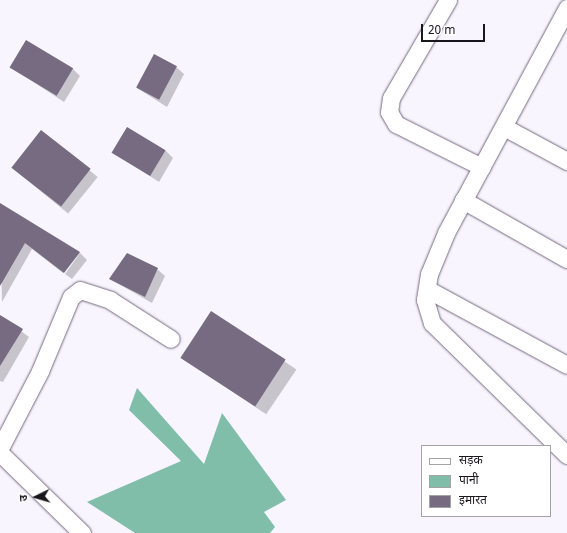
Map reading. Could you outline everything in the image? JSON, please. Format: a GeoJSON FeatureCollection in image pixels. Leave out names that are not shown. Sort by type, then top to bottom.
{"type":"FeatureCollection","features":[{"type":"Feature","properties":{"kind":"street"},"geometry":{"type":"LineString","coordinates":[[448,0],[391,98],[389,112],[396,124],[482,167]]}},
{"type":"Feature","properties":{"kind":"street"},"geometry":{"type":"LineString","coordinates":[[567,8],[561,36],[504,127],[463,200],[432,267],[425,300],[432,323],[567,455]]}},
{"type":"Feature","properties":{"kind":"street"},"geometry":{"type":"LineString","coordinates":[[504,127],[567,162]]}},
{"type":"Feature","properties":{"kind":"street"},"geometry":{"type":"LineString","coordinates":[[463,200],[567,259]]}},
{"type":"Feature","properties":{"kind":"street"},"geometry":{"type":"LineString","coordinates":[[427,289],[567,365]]}},
{"type":"Feature","properties":{"kind":"street"},"geometry":{"type":"LineString","coordinates":[[0,448],[40,371],[71,297],[80,290],[110,300],[170,339]]}},
{"type":"Feature","properties":{"kind":"street"},"geometry":{"type":"LineString","coordinates":[[0,453],[82,533]]}},
{"type":"Feature","properties":{"kind":"water"},"geometry":{"type":"Polygon","coordinates":[[[137,388],[204,464],[222,413],[286,500],[264,512],[275,527],[270,533],[135,533],[87,502],[181,461],[129,410],[137,388]]]}},
{"type":"Feature","properties":{"kind":"building"},"geometry":{"type":"Polygon","coordinates":[[[26,40],[73,68],[57,96],[10,67],[26,40]]]}},
{"type":"Feature","properties":{"kind":"building"},"geometry":{"type":"Polygon","coordinates":[[[154,54],[177,66],[159,100],[136,88],[154,54]]]}},
{"type":"Feature","properties":{"kind":"building"},"geometry":{"type":"Polygon","coordinates":[[[127,127],[166,150],[150,176],[112,153],[127,127]]]}},
{"type":"Feature","properties":{"kind":"building"},"geometry":{"type":"Polygon","coordinates":[[[41,130],[91,169],[61,207],[11,168],[41,130]]]}},
{"type":"Feature","properties":{"kind":"building"},"geometry":{"type":"Polygon","coordinates":[[[0,203],[80,252],[64,273],[25,243],[0,286],[0,203]]]}},
{"type":"Feature","properties":{"kind":"building"},"geometry":{"type":"Polygon","coordinates":[[[127,253],[158,268],[145,297],[109,279],[127,253]]]}},
{"type":"Feature","properties":{"kind":"building"},"geometry":{"type":"Polygon","coordinates":[[[211,311],[286,359],[255,406],[181,358],[211,311]]]}},
{"type":"Feature","properties":{"kind":"building"},"geometry":{"type":"Polygon","coordinates":[[[0,315],[23,329],[0,366],[0,315]]]}}]}
